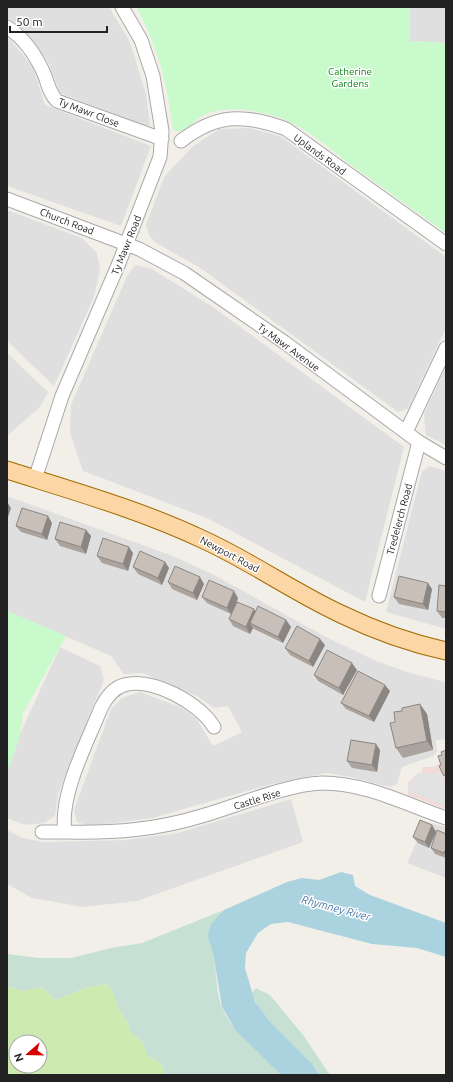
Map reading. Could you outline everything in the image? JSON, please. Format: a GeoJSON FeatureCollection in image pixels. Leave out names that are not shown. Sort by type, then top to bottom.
{"type":"FeatureCollection","features":[{"type":"Feature","properties":{"kind":"main road","name":"Newport Road"},"geometry":{"type":"LineString","coordinates":[[7,470],[95,497],[168,524],[222,549],[349,618],[404,640],[446,651]]}},
{"type":"Feature","properties":{"kind":"street","name":"Ty Mawr Road"},"geometry":{"type":"LineString","coordinates":[[35,479],[62,396],[126,244],[160,157],[162,139],[156,91],[148,57],[135,29],[122,7]]}},
{"type":"Feature","properties":{"kind":"street","name":"Ty Mawr Close"},"geometry":{"type":"LineString","coordinates":[[7,27],[32,52],[39,63],[52,96],[57,101],[162,139]]}},
{"type":"Feature","properties":{"kind":"street","name":"Uplands Road"},"geometry":{"type":"LineString","coordinates":[[181,141],[201,127],[224,119],[259,121],[286,129],[446,244]]}},
{"type":"Feature","properties":{"kind":"street","name":"Church Road"},"geometry":{"type":"LineString","coordinates":[[7,199],[126,244]]}},
{"type":"Feature","properties":{"kind":"street","name":"Ty Mawr Avenue"},"geometry":{"type":"LineString","coordinates":[[126,244],[161,259],[205,286],[419,442],[446,458]]}},
{"type":"Feature","properties":{"kind":"street"},"geometry":{"type":"LineString","coordinates":[[406,432],[446,348]]}},
{"type":"Feature","properties":{"kind":"street","name":"Tredelerch Road"},"geometry":{"type":"LineString","coordinates":[[379,596],[419,442]]}},
{"type":"Feature","properties":{"kind":"street"},"geometry":{"type":"LineString","coordinates":[[65,832],[63,817],[66,797],[101,708],[106,698],[114,690],[123,685],[135,683],[155,687],[188,701],[203,712],[214,727]]}},
{"type":"Feature","properties":{"kind":"street","name":"Castle Rise"},"geometry":{"type":"LineString","coordinates":[[42,832],[114,832],[160,827],[287,790],[320,783],[365,789],[446,818]]}},
{"type":"Feature","properties":{"kind":"shaded area"},"geometry":{"type":"Polygon","coordinates":[[[7,7],[109,7],[130,42],[146,94],[150,125],[146,126],[60,93],[49,64],[30,39],[7,17],[7,7]]]}},
{"type":"Feature","properties":{"kind":"shaded area"},"geometry":{"type":"Polygon","coordinates":[[[410,7],[446,7],[446,43],[410,41],[410,7]]]}},
{"type":"Feature","properties":{"kind":"shaded area"},"geometry":{"type":"Polygon","coordinates":[[[7,36],[33,67],[45,105],[151,146],[121,226],[7,186],[7,36]]]}},
{"type":"Feature","properties":{"kind":"shaded area"},"geometry":{"type":"Polygon","coordinates":[[[249,128],[280,136],[446,257],[446,328],[408,409],[398,412],[199,267],[156,243],[150,237],[146,225],[164,177],[192,147],[219,129],[249,128]]]}},
{"type":"Feature","properties":{"kind":"shaded area"},"geometry":{"type":"Polygon","coordinates":[[[7,210],[82,238],[97,253],[100,269],[94,297],[54,386],[7,341],[7,210]]]}},
{"type":"Feature","properties":{"kind":"shaded area"},"geometry":{"type":"Polygon","coordinates":[[[135,265],[152,269],[213,307],[404,447],[365,602],[207,518],[83,471],[70,433],[71,405],[127,276],[135,265]]]}},
{"type":"Feature","properties":{"kind":"shaded area"},"geometry":{"type":"Polygon","coordinates":[[[7,353],[48,392],[40,407],[7,436],[7,353]]]}},
{"type":"Feature","properties":{"kind":"shaded area"},"geometry":{"type":"Polygon","coordinates":[[[446,366],[446,445],[426,435],[424,414],[446,366]]]}},
{"type":"Feature","properties":{"kind":"shaded area"},"geometry":{"type":"Polygon","coordinates":[[[430,466],[446,471],[446,629],[386,612],[422,471],[430,466]]]}},
{"type":"Feature","properties":{"kind":"shaded area"},"geometry":{"type":"Polygon","coordinates":[[[7,496],[173,556],[214,575],[326,637],[376,661],[410,673],[446,682],[446,739],[436,740],[437,752],[433,756],[402,767],[397,784],[390,787],[351,777],[326,773],[268,785],[152,818],[90,826],[77,822],[74,810],[111,709],[122,698],[140,692],[180,707],[196,718],[213,746],[242,732],[228,706],[214,708],[197,696],[142,673],[124,674],[111,656],[7,611],[7,496]]]}},
{"type":"Feature","properties":{"kind":"shaded area"},"geometry":{"type":"Polygon","coordinates":[[[60,647],[100,666],[104,680],[58,794],[55,816],[44,823],[25,825],[7,818],[7,762],[60,647]]]}},
{"type":"Feature","properties":{"kind":"shaded area"},"geometry":{"type":"Polygon","coordinates":[[[446,757],[446,809],[408,795],[408,782],[416,775],[422,773],[423,767],[435,767],[446,757]]]}},
{"type":"Feature","properties":{"kind":"shaded area"},"geometry":{"type":"Polygon","coordinates":[[[418,773],[444,774],[446,806],[407,791],[410,783],[418,773]]]}},
{"type":"Feature","properties":{"kind":"shaded area"},"geometry":{"type":"Polygon","coordinates":[[[291,799],[303,842],[137,901],[83,907],[32,898],[7,884],[7,830],[23,838],[44,842],[126,840],[178,833],[291,799]]]}},
{"type":"Feature","properties":{"kind":"shaded area"},"geometry":{"type":"Polygon","coordinates":[[[426,822],[446,827],[446,878],[407,863],[426,822]]]}},
{"type":"Feature","properties":{"kind":"green space","name":"Catherine Gardens"},"geometry":{"type":"Polygon","coordinates":[[[136,7],[410,7],[410,41],[446,43],[446,233],[312,135],[300,127],[276,116],[242,110],[220,110],[202,116],[182,131],[173,130],[161,67],[150,36],[136,7]]]}},
{"type":"Feature","properties":{"kind":"green space"},"geometry":{"type":"Polygon","coordinates":[[[7,611],[66,636],[23,713],[19,740],[7,772],[7,611]]]}},
{"type":"Feature","properties":{"kind":"green space"},"geometry":{"type":"Polygon","coordinates":[[[224,910],[213,923],[210,933],[222,1008],[233,1027],[281,1075],[164,1075],[162,1065],[148,1057],[142,1042],[130,1032],[128,1023],[119,1009],[108,984],[88,987],[56,1000],[42,987],[23,991],[7,986],[7,954],[38,958],[71,958],[111,948],[142,943],[224,910]]]}},
{"type":"Feature","properties":{"kind":"green space"},"geometry":{"type":"Polygon","coordinates":[[[108,984],[119,1009],[128,1023],[130,1032],[142,1042],[148,1057],[162,1065],[164,1075],[7,1075],[7,986],[23,991],[42,987],[56,1000],[88,987],[108,984]]]}},
{"type":"Feature","properties":{"kind":"green space"},"geometry":{"type":"Polygon","coordinates":[[[256,988],[270,995],[303,1035],[330,1075],[319,1075],[302,1054],[273,1026],[257,1005],[252,993],[256,988]]]}},
{"type":"Feature","properties":{"kind":"water","name":"Rhymney River"},"geometry":{"type":"Polygon","coordinates":[[[341,872],[353,875],[355,886],[370,895],[446,923],[446,957],[417,948],[372,944],[288,922],[271,924],[258,933],[246,953],[245,968],[255,1002],[270,1022],[312,1064],[319,1075],[281,1075],[236,1031],[222,1007],[214,958],[208,936],[211,924],[224,910],[287,882],[302,878],[319,880],[341,872]]]}},
{"type":"Feature","properties":{"kind":"building"},"geometry":{"type":"Polygon","coordinates":[[[22,508],[48,516],[42,534],[16,526],[22,508]]]}},
{"type":"Feature","properties":{"kind":"building"},"geometry":{"type":"Polygon","coordinates":[[[60,522],[86,530],[81,547],[55,539],[60,522]]]}},
{"type":"Feature","properties":{"kind":"building"},"geometry":{"type":"Polygon","coordinates":[[[103,538],[129,547],[123,564],[97,556],[103,538]]]}},
{"type":"Feature","properties":{"kind":"building"},"geometry":{"type":"Polygon","coordinates":[[[140,551],[165,562],[158,578],[133,567],[140,551]]]}},
{"type":"Feature","properties":{"kind":"building"},"geometry":{"type":"Polygon","coordinates":[[[175,566],[200,577],[193,593],[168,582],[175,566]]]}},
{"type":"Feature","properties":{"kind":"building"},"geometry":{"type":"Polygon","coordinates":[[[399,576],[428,583],[423,604],[394,597],[399,576]]]}},
{"type":"Feature","properties":{"kind":"building"},"geometry":{"type":"Polygon","coordinates":[[[209,580],[234,591],[227,608],[202,597],[209,580]]]}},
{"type":"Feature","properties":{"kind":"building"},"geometry":{"type":"Polygon","coordinates":[[[439,585],[446,586],[446,612],[437,611],[439,585]]]}},
{"type":"Feature","properties":{"kind":"building"},"geometry":{"type":"Polygon","coordinates":[[[237,602],[254,609],[246,627],[229,619],[237,602]]]}},
{"type":"Feature","properties":{"kind":"building"},"geometry":{"type":"Polygon","coordinates":[[[258,606],[286,620],[278,637],[250,623],[258,606]]]}},
{"type":"Feature","properties":{"kind":"building"},"geometry":{"type":"Polygon","coordinates":[[[297,626],[320,639],[309,661],[285,648],[297,626]]]}},
{"type":"Feature","properties":{"kind":"building"},"geometry":{"type":"Polygon","coordinates":[[[327,650],[352,663],[339,688],[314,675],[327,650]]]}},
{"type":"Feature","properties":{"kind":"building"},"geometry":{"type":"Polygon","coordinates":[[[358,671],[385,685],[369,716],[341,703],[358,671]]]}},
{"type":"Feature","properties":{"kind":"building"},"geometry":{"type":"Polygon","coordinates":[[[420,704],[427,741],[396,748],[390,723],[395,722],[394,712],[402,711],[402,708],[420,704]]]}},
{"type":"Feature","properties":{"kind":"building"},"geometry":{"type":"Polygon","coordinates":[[[351,740],[376,744],[372,765],[347,761],[351,740]]]}},
{"type":"Feature","properties":{"kind":"building"},"geometry":{"type":"Polygon","coordinates":[[[446,750],[446,775],[444,776],[439,766],[441,765],[438,756],[442,755],[441,752],[446,750]]]}},
{"type":"Feature","properties":{"kind":"building"},"geometry":{"type":"Polygon","coordinates":[[[420,820],[432,825],[425,842],[413,837],[420,820]]]}},
{"type":"Feature","properties":{"kind":"building"},"geometry":{"type":"Polygon","coordinates":[[[437,830],[446,834],[446,848],[444,853],[431,848],[437,830]]]}}]}
